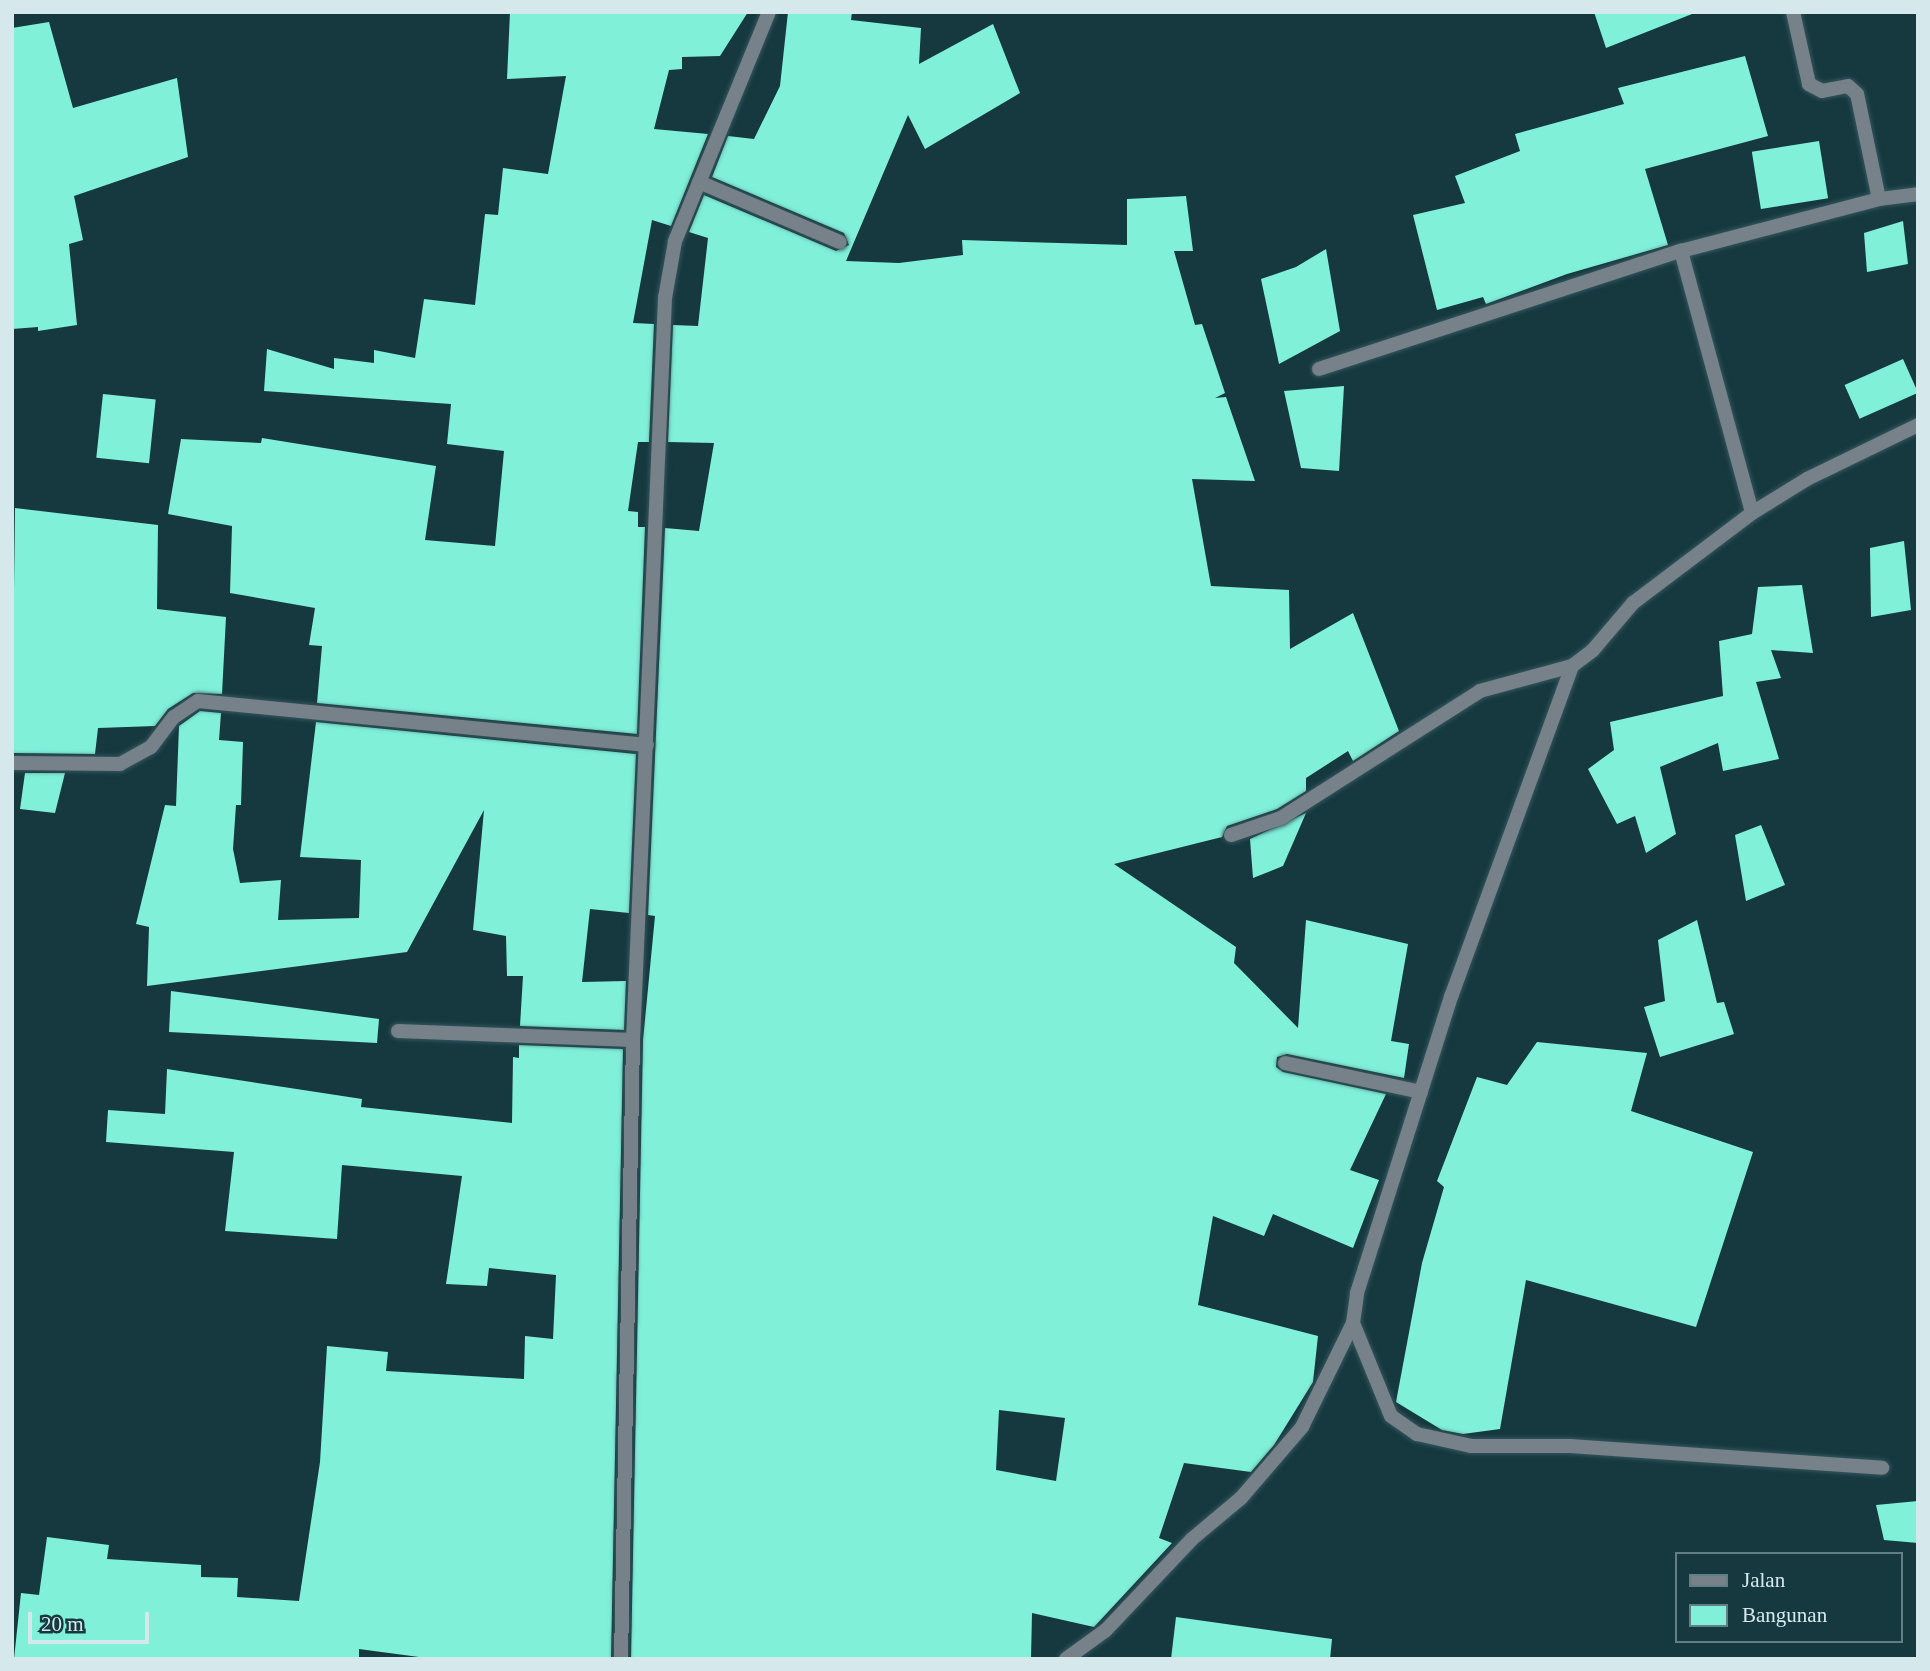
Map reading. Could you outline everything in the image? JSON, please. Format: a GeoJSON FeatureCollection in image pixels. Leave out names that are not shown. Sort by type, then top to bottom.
{"type":"FeatureCollection","features":[{"type":"Feature","properties":{"kind":"street"},"geometry":{"type":"LineString","coordinates":[[621,1659],[633,1041],[665,298],[675,241],[769,12]]}},
{"type":"Feature","properties":{"kind":"street"},"geometry":{"type":"LineString","coordinates":[[1793,12],[1810,84],[1822,91],[1854,88],[1879,199]]}},
{"type":"Feature","properties":{"kind":"street"},"geometry":{"type":"LineString","coordinates":[[699,182],[840,242]]}},
{"type":"Feature","properties":{"kind":"street"},"geometry":{"type":"LineString","coordinates":[[1320,369],[1681,251],[1879,199],[1918,194]]}},
{"type":"Feature","properties":{"kind":"street"},"geometry":{"type":"LineString","coordinates":[[1681,251],[1752,513]]}},
{"type":"Feature","properties":{"kind":"street"},"geometry":{"type":"LineString","coordinates":[[1231,835],[1281,818],[1480,691],[1572,666],[1593,650],[1633,603],[1752,513],[1807,479],[1918,425]]}},
{"type":"Feature","properties":{"kind":"street"},"geometry":{"type":"LineString","coordinates":[[1066,1659],[1106,1630],[1192,1539],[1241,1498],[1302,1427],[1353,1323],[1357,1293],[1421,1092],[1532,767],[1572,666]]}},
{"type":"Feature","properties":{"kind":"street"},"geometry":{"type":"LineString","coordinates":[[12,763],[100,767],[129,761],[151,747],[174,717],[198,701],[647,745]]}},
{"type":"Feature","properties":{"kind":"street"},"geometry":{"type":"LineString","coordinates":[[398,1031],[633,1041]]}},
{"type":"Feature","properties":{"kind":"street"},"geometry":{"type":"LineString","coordinates":[[1285,1063],[1421,1092]]}},
{"type":"Feature","properties":{"kind":"street"},"geometry":{"type":"LineString","coordinates":[[1353,1323],[1391,1416],[1418,1434],[1471,1446],[1570,1446],[1882,1468]]}},
{"type":"Feature","properties":{"kind":"building"},"geometry":{"type":"Polygon","coordinates":[[[510,12],[748,12],[720,56],[682,57],[682,69],[669,70],[654,129],[708,134],[671,226],[652,220],[633,323],[654,324],[649,442],[638,442],[628,511],[638,512],[638,527],[645,527],[637,734],[317,703],[322,646],[309,645],[315,608],[230,593],[232,526],[168,514],[181,439],[261,443],[262,438],[436,466],[425,540],[495,546],[504,451],[447,444],[451,404],[264,391],[267,349],[334,369],[334,358],[374,363],[374,350],[415,358],[424,299],[475,305],[485,214],[498,215],[503,168],[548,174],[566,76],[507,79],[510,12]]]}},
{"type":"Feature","properties":{"kind":"building"},"geometry":{"type":"Polygon","coordinates":[[[788,12],[852,12],[851,20],[921,28],[919,64],[993,24],[1020,93],[925,149],[908,115],[846,261],[899,263],[963,255],[962,240],[1127,245],[1127,199],[1186,196],[1193,251],[1174,251],[1195,325],[1202,324],[1225,393],[1215,398],[1226,397],[1255,481],[1192,479],[1211,586],[1289,590],[1290,649],[1353,613],[1399,731],[1353,761],[1348,751],[1306,778],[1306,791],[1277,809],[1227,826],[1222,837],[1114,864],[1236,947],[1234,963],[1298,1028],[1306,920],[1408,944],[1391,1041],[1409,1044],[1404,1078],[1287,1054],[1277,1057],[1276,1067],[1283,1072],[1386,1094],[1350,1170],[1379,1180],[1353,1248],[1273,1214],[1264,1236],[1213,1216],[1198,1305],[1318,1336],[1313,1382],[1274,1445],[1251,1472],[1184,1463],[1159,1538],[1172,1543],[1094,1627],[1032,1613],[1031,1659],[631,1659],[643,1040],[655,916],[648,915],[665,528],[699,531],[714,443],[668,442],[673,325],[698,326],[708,238],[689,232],[704,195],[836,251],[849,245],[844,233],[712,177],[728,136],[754,139],[780,86],[788,12]],[[999,1410],[996,1470],[1056,1481],[1065,1418],[999,1410]]]}},
{"type":"Feature","properties":{"kind":"building"},"geometry":{"type":"Polygon","coordinates":[[[1594,12],[1692,12],[1692,14],[1606,48],[1594,12]]]}},
{"type":"Feature","properties":{"kind":"building"},"geometry":{"type":"Polygon","coordinates":[[[49,22],[73,108],[177,78],[188,157],[74,196],[83,240],[69,244],[77,325],[38,331],[38,327],[12,329],[12,28],[49,22]]]}},
{"type":"Feature","properties":{"kind":"building"},"geometry":{"type":"Polygon","coordinates":[[[1745,56],[1768,136],[1645,169],[1668,245],[1567,274],[1486,304],[1483,297],[1437,310],[1413,215],[1465,203],[1455,176],[1520,151],[1515,134],[1624,104],[1618,88],[1745,56]]]}},
{"type":"Feature","properties":{"kind":"building"},"geometry":{"type":"Polygon","coordinates":[[[1819,141],[1828,198],[1761,209],[1752,152],[1819,141]]]}},
{"type":"Feature","properties":{"kind":"building"},"geometry":{"type":"Polygon","coordinates":[[[1903,221],[1908,264],[1867,272],[1864,233],[1903,221]]]}},
{"type":"Feature","properties":{"kind":"building"},"geometry":{"type":"Polygon","coordinates":[[[1326,249],[1340,331],[1279,364],[1261,279],[1296,267],[1326,249]]]}},
{"type":"Feature","properties":{"kind":"building"},"geometry":{"type":"Polygon","coordinates":[[[1903,359],[1918,393],[1860,419],[1845,385],[1903,359]]]}},
{"type":"Feature","properties":{"kind":"building"},"geometry":{"type":"Polygon","coordinates":[[[1344,386],[1339,471],[1301,468],[1284,391],[1344,386]]]}},
{"type":"Feature","properties":{"kind":"building"},"geometry":{"type":"Polygon","coordinates":[[[103,394],[156,400],[149,463],[96,458],[103,394]]]}},
{"type":"Feature","properties":{"kind":"building"},"geometry":{"type":"Polygon","coordinates":[[[15,508],[158,525],[157,609],[226,617],[222,694],[193,693],[168,709],[155,726],[98,728],[95,754],[12,753],[15,508]]]}},
{"type":"Feature","properties":{"kind":"building"},"geometry":{"type":"Polygon","coordinates":[[[1904,541],[1911,610],[1871,617],[1870,548],[1904,541]]]}},
{"type":"Feature","properties":{"kind":"building"},"geometry":{"type":"Polygon","coordinates":[[[1802,585],[1813,653],[1771,650],[1781,678],[1756,682],[1779,759],[1723,771],[1718,743],[1660,767],[1676,834],[1646,853],[1635,816],[1617,824],[1588,769],[1614,750],[1610,722],[1723,696],[1719,641],[1752,634],[1758,587],[1802,585]]]}},
{"type":"Feature","properties":{"kind":"building"},"geometry":{"type":"Polygon","coordinates":[[[200,711],[221,713],[219,740],[243,742],[241,805],[236,805],[233,849],[240,883],[281,880],[278,920],[359,918],[361,860],[300,857],[316,722],[636,754],[629,913],[590,909],[582,982],[626,981],[624,1030],[520,1026],[523,976],[507,976],[506,936],[473,930],[484,810],[407,952],[147,986],[149,927],[136,924],[165,805],[176,806],[179,726],[200,711]]]}},
{"type":"Feature","properties":{"kind":"building"},"geometry":{"type":"Polygon","coordinates":[[[25,773],[65,773],[55,813],[20,809],[25,773]]]}},
{"type":"Feature","properties":{"kind":"building"},"geometry":{"type":"Polygon","coordinates":[[[1306,813],[1283,866],[1253,878],[1250,839],[1306,813]]]}},
{"type":"Feature","properties":{"kind":"building"},"geometry":{"type":"Polygon","coordinates":[[[1761,825],[1785,885],[1746,901],[1735,835],[1761,825]]]}},
{"type":"Feature","properties":{"kind":"building"},"geometry":{"type":"Polygon","coordinates":[[[1697,920],[1717,1003],[1724,1002],[1734,1034],[1660,1057],[1644,1007],[1665,1001],[1658,940],[1697,920]]]}},
{"type":"Feature","properties":{"kind":"building"},"geometry":{"type":"Polygon","coordinates":[[[171,991],[379,1019],[377,1043],[169,1032],[171,991]]]}},
{"type":"Feature","properties":{"kind":"building"},"geometry":{"type":"Polygon","coordinates":[[[1537,1042],[1647,1053],[1631,1111],[1753,1152],[1696,1327],[1526,1280],[1500,1429],[1463,1434],[1442,1430],[1396,1402],[1422,1263],[1444,1187],[1437,1181],[1477,1077],[1507,1085],[1537,1042]]]}},
{"type":"Feature","properties":{"kind":"building"},"geometry":{"type":"Polygon","coordinates":[[[519,1045],[623,1049],[611,1659],[434,1659],[359,1649],[359,1659],[14,1659],[21,1593],[39,1595],[47,1537],[109,1545],[107,1559],[201,1565],[201,1577],[238,1578],[237,1597],[299,1601],[320,1462],[327,1346],[388,1352],[386,1371],[524,1379],[525,1336],[553,1339],[556,1275],[489,1268],[487,1286],[446,1284],[462,1176],[342,1165],[337,1239],[225,1231],[234,1152],[106,1142],[108,1110],[165,1114],[167,1069],[362,1099],[361,1107],[512,1123],[513,1057],[519,1058],[519,1045]]]}},
{"type":"Feature","properties":{"kind":"building"},"geometry":{"type":"Polygon","coordinates":[[[1918,1501],[1918,1543],[1884,1540],[1876,1505],[1918,1501]]]}},
{"type":"Feature","properties":{"kind":"building"},"geometry":{"type":"Polygon","coordinates":[[[1176,1617],[1332,1639],[1330,1659],[1171,1659],[1176,1617]]]}}]}
